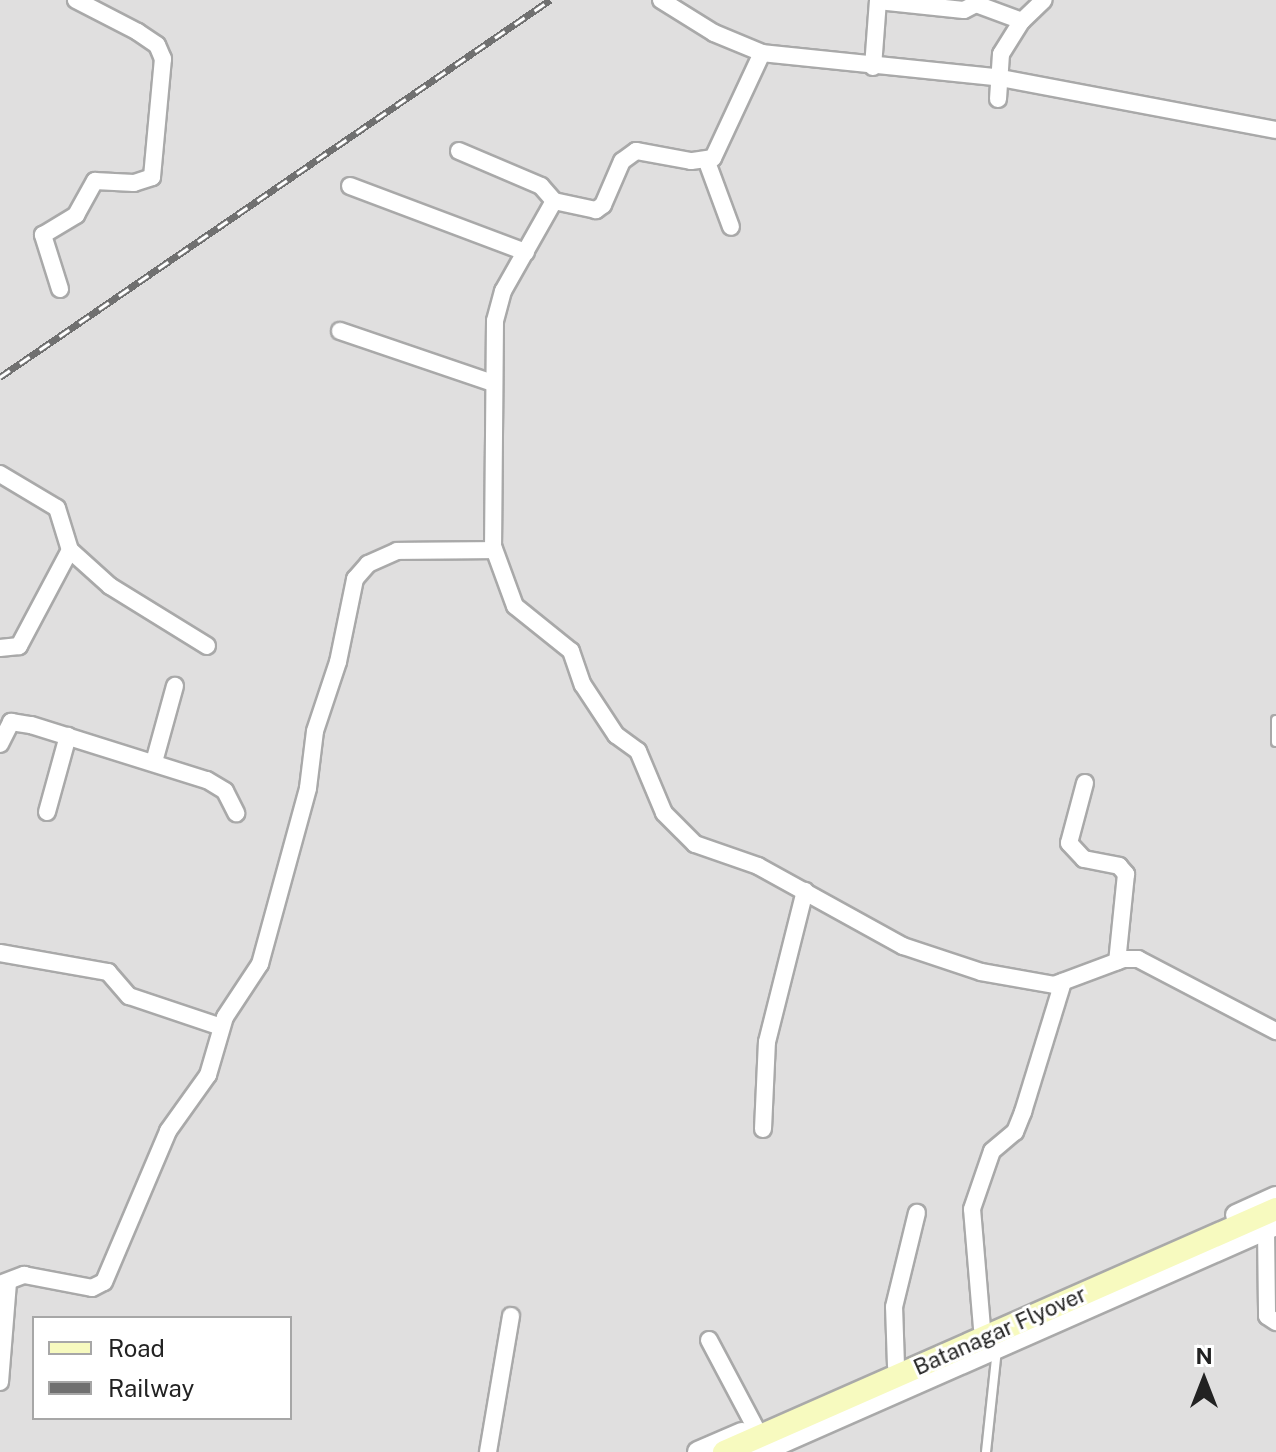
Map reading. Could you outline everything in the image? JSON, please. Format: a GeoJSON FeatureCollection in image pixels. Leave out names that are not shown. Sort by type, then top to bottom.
{"type":"FeatureCollection","features":[{"type":"Feature","properties":{"kind":"main road","name":"Batanagar Flyover"},"geometry":{"type":"LineString","coordinates":[[724,1452],[1276,1209]]}},
{"type":"Feature","properties":{"kind":"street"},"geometry":{"type":"LineString","coordinates":[[60,289],[43,235],[76,215],[95,181],[151,179],[162,73],[157,45],[76,0]]}},
{"type":"Feature","properties":{"kind":"street"},"geometry":{"type":"LineString","coordinates":[[661,0],[714,33],[762,53],[873,67],[996,77],[1276,130]]}},
{"type":"Feature","properties":{"kind":"street"},"geometry":{"type":"LineString","coordinates":[[873,67],[878,0],[964,10],[976,4],[1022,21]]}},
{"type":"Feature","properties":{"kind":"street"},"geometry":{"type":"LineString","coordinates":[[998,99],[996,77],[1001,54],[1022,21],[1044,0]]}},
{"type":"Feature","properties":{"kind":"street"},"geometry":{"type":"LineString","coordinates":[[707,162],[727,130],[745,81],[762,53]]}},
{"type":"Feature","properties":{"kind":"street"},"geometry":{"type":"LineString","coordinates":[[459,151],[541,186],[554,201],[596,210],[603,205],[622,161],[636,151],[707,162]]}},
{"type":"Feature","properties":{"kind":"street"},"geometry":{"type":"LineString","coordinates":[[707,162],[731,227]]}},
{"type":"Feature","properties":{"kind":"street"},"geometry":{"type":"LineString","coordinates":[[350,186],[526,252]]}},
{"type":"Feature","properties":{"kind":"street"},"geometry":{"type":"LineString","coordinates":[[554,201],[498,307],[493,383],[494,550],[521,616],[571,651],[583,685],[616,735],[638,751],[653,794],[683,835],[805,891],[903,946],[981,972],[1063,982],[1117,962],[1155,964],[1276,1031]]}},
{"type":"Feature","properties":{"kind":"street"},"geometry":{"type":"LineString","coordinates":[[340,331],[493,383]]}},
{"type":"Feature","properties":{"kind":"street"},"geometry":{"type":"LineString","coordinates":[[0,474],[57,508],[70,550],[110,586],[207,646]]}},
{"type":"Feature","properties":{"kind":"street"},"geometry":{"type":"LineString","coordinates":[[0,648],[19,646],[70,550]]}},
{"type":"Feature","properties":{"kind":"street"},"geometry":{"type":"LineString","coordinates":[[0,1382],[4,1283],[24,1275],[92,1288],[104,1282],[168,1131],[208,1075],[221,1027],[260,964],[308,788],[315,731],[338,662],[355,579],[368,564],[397,551],[494,550]]}},
{"type":"Feature","properties":{"kind":"street"},"geometry":{"type":"LineString","coordinates":[[154,762],[175,686]]}},
{"type":"Feature","properties":{"kind":"street"},"geometry":{"type":"LineString","coordinates":[[0,744],[15,721],[68,736],[215,784],[232,799],[236,813]]}},
{"type":"Feature","properties":{"kind":"street"},"geometry":{"type":"LineString","coordinates":[[47,812],[68,736]]}},
{"type":"Feature","properties":{"kind":"street"},"geometry":{"type":"LineString","coordinates":[[1085,783],[1069,843],[1084,859],[1119,866],[1126,874],[1117,962]]}},
{"type":"Feature","properties":{"kind":"street"},"geometry":{"type":"LineString","coordinates":[[763,1129],[767,1042],[805,891]]}},
{"type":"Feature","properties":{"kind":"street"},"geometry":{"type":"LineString","coordinates":[[0,953],[108,972],[129,996],[221,1027]]}},
{"type":"Feature","properties":{"kind":"street"},"geometry":{"type":"LineString","coordinates":[[982,1328],[972,1209],[992,1151],[1015,1132],[1063,982]]}},
{"type":"Feature","properties":{"kind":"street"},"geometry":{"type":"LineString","coordinates":[[698,1452],[1276,1197]]}},
{"type":"Feature","properties":{"kind":"street"},"geometry":{"type":"LineString","coordinates":[[896,1366],[894,1307],[917,1213]]}},
{"type":"Feature","properties":{"kind":"street"},"geometry":{"type":"LineString","coordinates":[[761,1452],[787,1447],[997,1348],[1271,1227],[1267,1316],[1276,1322]]}},
{"type":"Feature","properties":{"kind":"street"},"geometry":{"type":"LineString","coordinates":[[488,1452],[511,1316]]}},
{"type":"Feature","properties":{"kind":"street"},"geometry":{"type":"LineString","coordinates":[[709,1340],[755,1427]]}},
{"type":"Feature","properties":{"kind":"lane"},"geometry":{"type":"LineString","coordinates":[[1276,720],[1276,742]]}},
{"type":"Feature","properties":{"kind":"lane"},"geometry":{"type":"LineString","coordinates":[[986,1452],[997,1348]]}},
{"type":"Feature","properties":{"kind":"shaded area"},"geometry":{"type":"Polygon","coordinates":[[[0,0],[1276,0],[1276,1452],[0,1452],[0,0]]]}},
{"type":"Feature","properties":{"kind":"railway"},"geometry":{"type":"LineString","coordinates":[[0,377],[550,0]]}}]}
